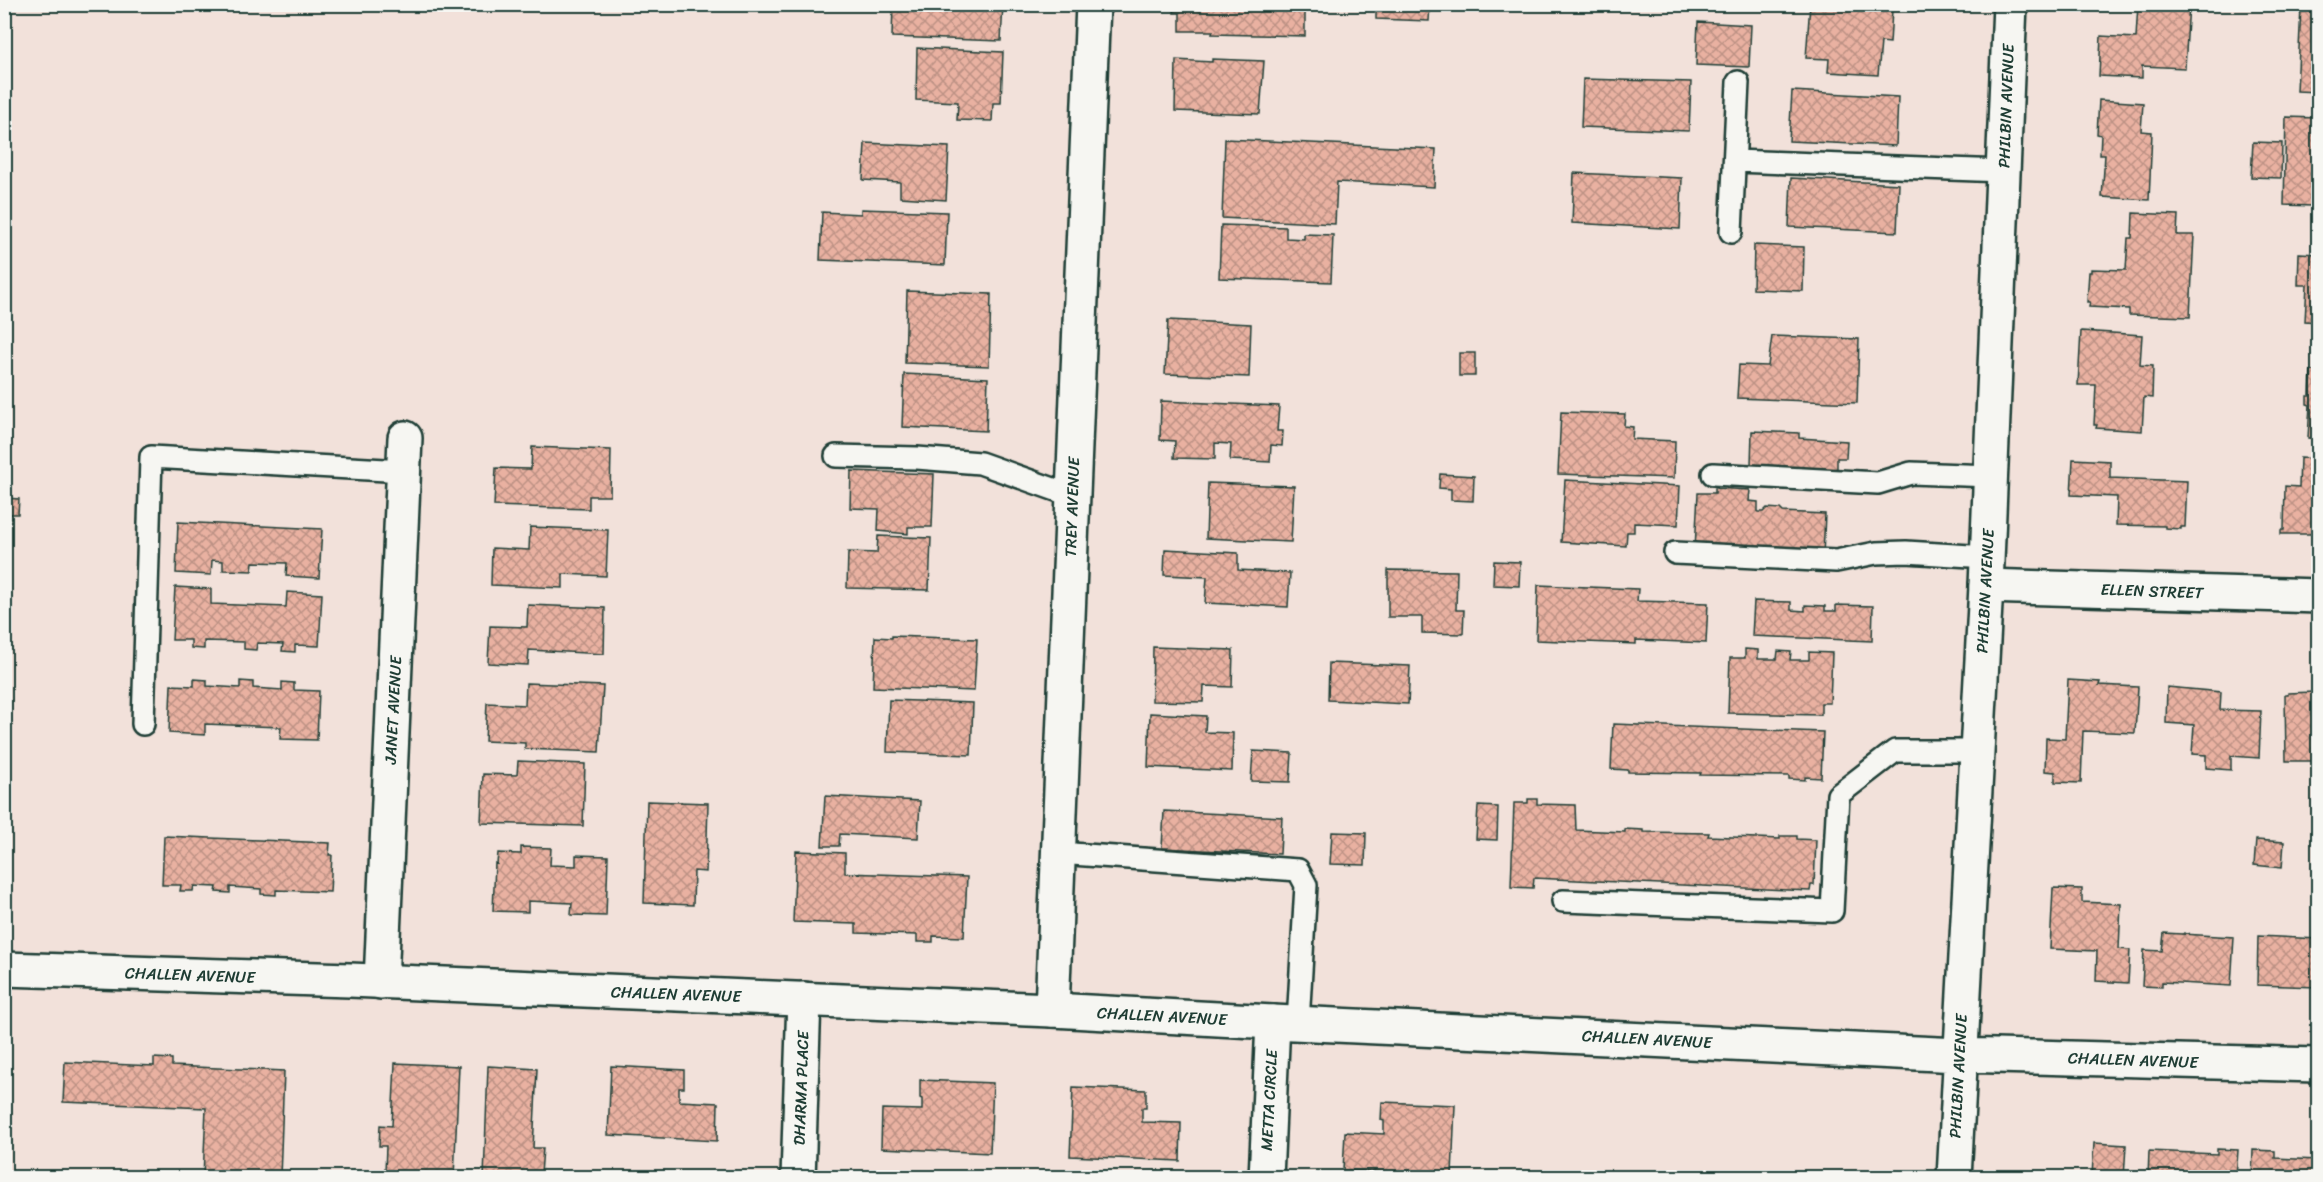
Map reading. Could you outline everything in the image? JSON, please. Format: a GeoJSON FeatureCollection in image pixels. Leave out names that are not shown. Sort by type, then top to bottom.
{"type":"FeatureCollection","features":[{"type":"Feature","properties":{"kind":"street","name":"TREY AVENUE"},"geometry":{"type":"LineString","coordinates":[[1052,1010],[1093,4]]}},
{"type":"Feature","properties":{"kind":"street","name":"PHILBIN AVENUE"},"geometry":{"type":"LineString","coordinates":[[1954,1178],[1987,571],[2010,4]]}},
{"type":"Feature","properties":{"kind":"street","name":"JANET AVENUE"},"geometry":{"type":"LineString","coordinates":[[381,982],[405,438]]}},
{"type":"Feature","properties":{"kind":"street","name":"ELLEN STREET"},"geometry":{"type":"LineString","coordinates":[[1987,571],[2319,596]]}},
{"type":"Feature","properties":{"kind":"street","name":"CHALLEN AVENUE"},"geometry":{"type":"LineString","coordinates":[[4,969],[804,999],[1959,1055],[2319,1065]]}},
{"type":"Feature","properties":{"kind":"street","name":"DHARMA PLACE"},"geometry":{"type":"LineString","coordinates":[[798,1178],[804,999]]}},
{"type":"Feature","properties":{"kind":"street","name":"METTA CIRCLE"},"geometry":{"type":"LineString","coordinates":[[1266,1178],[1285,1023]]}},
{"type":"Feature","properties":{"kind":"lane"},"geometry":{"type":"LineString","coordinates":[[1731,232],[1738,81]]}},
{"type":"Feature","properties":{"kind":"lane"},"geometry":{"type":"LineString","coordinates":[[1735,161],[2003,171]]}},
{"type":"Feature","properties":{"kind":"lane"},"geometry":{"type":"LineString","coordinates":[[836,456],[917,458],[980,464],[1073,496]]}},
{"type":"Feature","properties":{"kind":"lane"},"geometry":{"type":"LineString","coordinates":[[143,724],[151,457],[404,471]]}},
{"type":"Feature","properties":{"kind":"lane"},"geometry":{"type":"LineString","coordinates":[[1713,474],[1878,483],[1911,473],[1990,476]]}},
{"type":"Feature","properties":{"kind":"lane"},"geometry":{"type":"LineString","coordinates":[[1675,553],[1836,561],[1876,553],[1906,552],[1987,571]]}},
{"type":"Feature","properties":{"kind":"lane"},"geometry":{"type":"LineString","coordinates":[[1563,901],[1832,911],[1838,795],[1895,751],[1976,751]]}},
{"type":"Feature","properties":{"kind":"lane"},"geometry":{"type":"LineString","coordinates":[[1058,853],[1298,870],[1306,885],[1285,1023]]}},
{"type":"Feature","properties":{"kind":"building"},"geometry":{"type":"Polygon","coordinates":[[[893,4],[1003,4],[1001,41],[892,37],[893,4]]]}},
{"type":"Feature","properties":{"kind":"building"},"geometry":{"type":"Polygon","coordinates":[[[1175,4],[1305,4],[1305,36],[1180,31],[1180,13],[1174,13],[1175,4]]]}},
{"type":"Feature","properties":{"kind":"building"},"geometry":{"type":"Polygon","coordinates":[[[1376,4],[1430,4],[1429,21],[1376,19],[1376,4]]]}},
{"type":"Feature","properties":{"kind":"building"},"geometry":{"type":"Polygon","coordinates":[[[1810,4],[1892,10],[1890,43],[1881,42],[1878,75],[1828,72],[1829,59],[1806,58],[1810,4]]]}},
{"type":"Feature","properties":{"kind":"building"},"geometry":{"type":"Polygon","coordinates":[[[2138,4],[2189,4],[2185,68],[2142,66],[2142,78],[2099,76],[2101,36],[2136,38],[2138,4]]]}},
{"type":"Feature","properties":{"kind":"building"},"geometry":{"type":"Polygon","coordinates":[[[2301,7],[2318,8],[2318,92],[2297,91],[2301,7]]]}},
{"type":"Feature","properties":{"kind":"building"},"geometry":{"type":"Polygon","coordinates":[[[1698,22],[1751,25],[1749,67],[1696,65],[1698,22]]]}},
{"type":"Feature","properties":{"kind":"building"},"geometry":{"type":"Polygon","coordinates":[[[917,48],[1003,52],[1001,103],[993,103],[992,121],[957,120],[958,102],[916,100],[917,48]]]}},
{"type":"Feature","properties":{"kind":"building"},"geometry":{"type":"Polygon","coordinates":[[[1212,59],[1264,61],[1260,114],[1175,111],[1176,60],[1212,62],[1212,59]]]}},
{"type":"Feature","properties":{"kind":"building"},"geometry":{"type":"Polygon","coordinates":[[[1583,79],[1691,82],[1689,131],[1581,127],[1583,79]]]}},
{"type":"Feature","properties":{"kind":"building"},"geometry":{"type":"Polygon","coordinates":[[[1792,91],[1898,97],[1896,146],[1789,141],[1792,91]]]}},
{"type":"Feature","properties":{"kind":"building"},"geometry":{"type":"Polygon","coordinates":[[[2099,100],[2143,103],[2141,131],[2152,132],[2149,200],[2102,197],[2105,155],[2100,155],[2101,135],[2097,134],[2099,100]]]}},
{"type":"Feature","properties":{"kind":"building"},"geometry":{"type":"Polygon","coordinates":[[[2286,117],[2318,118],[2318,194],[2312,193],[2312,206],[2284,205],[2286,117]]]}},
{"type":"Feature","properties":{"kind":"building"},"geometry":{"type":"Polygon","coordinates":[[[1225,139],[1436,149],[1434,187],[1337,182],[1335,224],[1222,218],[1225,139]]]}},
{"type":"Feature","properties":{"kind":"building"},"geometry":{"type":"Polygon","coordinates":[[[2253,142],[2282,143],[2281,178],[2251,177],[2253,142]]]}},
{"type":"Feature","properties":{"kind":"building"},"geometry":{"type":"Polygon","coordinates":[[[865,143],[949,147],[946,200],[900,197],[900,182],[863,180],[865,143]]]}},
{"type":"Feature","properties":{"kind":"building"},"geometry":{"type":"Polygon","coordinates":[[[1574,173],[1682,178],[1680,229],[1572,223],[1574,173]]]}},
{"type":"Feature","properties":{"kind":"building"},"geometry":{"type":"Polygon","coordinates":[[[1791,178],[1899,184],[1897,232],[1789,227],[1791,178]]]}},
{"type":"Feature","properties":{"kind":"building"},"geometry":{"type":"Polygon","coordinates":[[[861,209],[947,212],[945,265],[820,260],[822,212],[861,214],[861,209]]]}},
{"type":"Feature","properties":{"kind":"building"},"geometry":{"type":"Polygon","coordinates":[[[2133,213],[2178,215],[2177,235],[2194,235],[2190,317],[2129,315],[2129,309],[2089,307],[2090,302],[2087,302],[2091,269],[2126,270],[2128,238],[2132,238],[2133,213]]]}},
{"type":"Feature","properties":{"kind":"building"},"geometry":{"type":"Polygon","coordinates":[[[1221,225],[1286,227],[1286,238],[1304,239],[1304,234],[1333,235],[1331,282],[1219,278],[1221,225]]]}},
{"type":"Feature","properties":{"kind":"building"},"geometry":{"type":"Polygon","coordinates":[[[1754,245],[1804,247],[1803,291],[1753,289],[1754,245]]]}},
{"type":"Feature","properties":{"kind":"building"},"geometry":{"type":"Polygon","coordinates":[[[2299,253],[2318,254],[2318,322],[2305,321],[2307,285],[2298,285],[2299,253]]]}},
{"type":"Feature","properties":{"kind":"building"},"geometry":{"type":"Polygon","coordinates":[[[907,291],[991,294],[989,366],[905,363],[907,291]]]}},
{"type":"Feature","properties":{"kind":"building"},"geometry":{"type":"Polygon","coordinates":[[[1168,320],[1251,324],[1249,377],[1165,374],[1168,320]]]}},
{"type":"Feature","properties":{"kind":"building"},"geometry":{"type":"Polygon","coordinates":[[[2081,331],[2142,335],[2140,365],[2153,366],[2152,398],[2144,397],[2142,431],[2096,428],[2097,425],[2094,425],[2096,385],[2078,385],[2081,331]]]}},
{"type":"Feature","properties":{"kind":"building"},"geometry":{"type":"Polygon","coordinates":[[[1772,336],[1859,339],[1857,403],[1737,398],[1739,365],[1768,366],[1772,336]]]}},
{"type":"Feature","properties":{"kind":"building"},"geometry":{"type":"Polygon","coordinates":[[[1459,353],[1475,353],[1475,376],[1459,376],[1459,353]]]}},
{"type":"Feature","properties":{"kind":"building"},"geometry":{"type":"Polygon","coordinates":[[[2311,371],[2318,371],[2318,439],[2308,438],[2310,405],[2307,404],[2307,396],[2310,396],[2311,371]]]}},
{"type":"Feature","properties":{"kind":"building"},"geometry":{"type":"Polygon","coordinates":[[[904,374],[988,378],[986,431],[902,427],[904,374]]]}},
{"type":"Feature","properties":{"kind":"building"},"geometry":{"type":"Polygon","coordinates":[[[1161,401],[1279,406],[1277,431],[1283,431],[1282,446],[1271,445],[1270,462],[1230,460],[1231,444],[1215,443],[1215,459],[1174,458],[1175,441],[1160,440],[1161,401]]]}},
{"type":"Feature","properties":{"kind":"building"},"geometry":{"type":"Polygon","coordinates":[[[1561,412],[1625,414],[1624,426],[1633,427],[1632,439],[1675,441],[1674,478],[1558,474],[1561,412]]]}},
{"type":"Feature","properties":{"kind":"building"},"geometry":{"type":"Polygon","coordinates":[[[1752,431],[1799,433],[1799,438],[1847,441],[1846,458],[1837,458],[1837,469],[1751,465],[1752,431]]]}},
{"type":"Feature","properties":{"kind":"building"},"geometry":{"type":"Polygon","coordinates":[[[532,447],[611,450],[610,496],[589,496],[589,509],[494,506],[496,468],[531,469],[532,447]]]}},
{"type":"Feature","properties":{"kind":"building"},"geometry":{"type":"Polygon","coordinates":[[[2300,458],[2318,459],[2318,534],[2281,534],[2281,530],[2284,530],[2285,486],[2299,487],[2300,458]]]}},
{"type":"Feature","properties":{"kind":"building"},"geometry":{"type":"Polygon","coordinates":[[[2073,459],[2110,461],[2110,478],[2187,481],[2185,527],[2181,529],[2165,528],[2165,526],[2116,525],[2117,497],[2071,495],[2073,459]]]}},
{"type":"Feature","properties":{"kind":"building"},"geometry":{"type":"Polygon","coordinates":[[[851,471],[934,474],[932,527],[908,527],[908,534],[878,531],[879,509],[850,508],[851,471]]]}},
{"type":"Feature","properties":{"kind":"building"},"geometry":{"type":"Polygon","coordinates":[[[1440,474],[1474,476],[1473,501],[1451,500],[1451,489],[1439,488],[1440,474]]]}},
{"type":"Feature","properties":{"kind":"building"},"geometry":{"type":"Polygon","coordinates":[[[1565,480],[1680,486],[1678,525],[1634,523],[1634,532],[1627,532],[1626,546],[1561,542],[1565,480]]]}},
{"type":"Feature","properties":{"kind":"building"},"geometry":{"type":"Polygon","coordinates":[[[1208,483],[1294,486],[1291,542],[1206,538],[1208,483]]]}},
{"type":"Feature","properties":{"kind":"building"},"geometry":{"type":"Polygon","coordinates":[[[1715,488],[1750,490],[1749,501],[1758,502],[1758,512],[1763,512],[1767,508],[1780,509],[1783,512],[1825,514],[1823,555],[1695,549],[1698,493],[1715,493],[1715,488]]]}},
{"type":"Feature","properties":{"kind":"building"},"geometry":{"type":"Polygon","coordinates":[[[4,498],[19,499],[18,514],[10,514],[10,523],[7,523],[6,558],[4,498]]]}},
{"type":"Feature","properties":{"kind":"building"},"geometry":{"type":"Polygon","coordinates":[[[178,522],[322,529],[319,578],[286,576],[287,563],[253,562],[252,571],[223,570],[223,561],[212,560],[211,575],[176,573],[178,522]]]}},
{"type":"Feature","properties":{"kind":"building"},"geometry":{"type":"Polygon","coordinates":[[[530,527],[608,530],[606,576],[563,574],[563,588],[491,585],[492,548],[529,550],[530,527]]]}},
{"type":"Feature","properties":{"kind":"building"},"geometry":{"type":"Polygon","coordinates":[[[878,536],[931,538],[929,590],[847,588],[848,552],[877,553],[878,536]]]}},
{"type":"Feature","properties":{"kind":"building"},"geometry":{"type":"Polygon","coordinates":[[[1165,549],[1238,553],[1238,570],[1290,573],[1288,607],[1205,603],[1207,577],[1164,575],[1165,549]]]}},
{"type":"Feature","properties":{"kind":"building"},"geometry":{"type":"Polygon","coordinates":[[[1494,561],[1520,562],[1519,586],[1493,585],[1494,561]]]}},
{"type":"Feature","properties":{"kind":"building"},"geometry":{"type":"Polygon","coordinates":[[[1388,570],[1457,571],[1456,610],[1464,610],[1463,634],[1422,633],[1422,617],[1388,617],[1388,570]]]}},
{"type":"Feature","properties":{"kind":"building"},"geometry":{"type":"Polygon","coordinates":[[[1538,585],[1638,589],[1637,601],[1708,603],[1706,643],[1636,640],[1636,644],[1536,640],[1538,585]]]}},
{"type":"Feature","properties":{"kind":"building"},"geometry":{"type":"Polygon","coordinates":[[[175,587],[211,589],[211,604],[286,607],[287,592],[322,594],[319,646],[295,645],[295,652],[282,651],[283,644],[257,643],[256,650],[244,649],[244,642],[204,641],[204,649],[191,648],[191,640],[172,640],[175,587]]]}},
{"type":"Feature","properties":{"kind":"building"},"geometry":{"type":"Polygon","coordinates":[[[1754,601],[1791,602],[1791,610],[1805,611],[1805,605],[1825,606],[1825,611],[1836,611],[1836,605],[1873,606],[1872,641],[1752,636],[1754,601]]]}},
{"type":"Feature","properties":{"kind":"building"},"geometry":{"type":"Polygon","coordinates":[[[528,605],[605,608],[604,654],[529,650],[528,665],[488,663],[490,626],[527,627],[528,605]]]}},
{"type":"Feature","properties":{"kind":"building"},"geometry":{"type":"Polygon","coordinates":[[[892,636],[977,639],[974,691],[873,687],[875,637],[892,638],[892,636]]]}},
{"type":"Feature","properties":{"kind":"building"},"geometry":{"type":"Polygon","coordinates":[[[1153,647],[1233,650],[1232,687],[1204,686],[1203,702],[1152,701],[1153,647]]]}},
{"type":"Feature","properties":{"kind":"building"},"geometry":{"type":"Polygon","coordinates":[[[1745,649],[1758,650],[1758,659],[1777,659],[1778,651],[1791,652],[1790,660],[1809,660],[1809,652],[1832,653],[1830,703],[1821,703],[1821,715],[1728,713],[1730,658],[1745,658],[1745,649]]]}},
{"type":"Feature","properties":{"kind":"building"},"geometry":{"type":"Polygon","coordinates":[[[1329,663],[1410,666],[1408,704],[1328,700],[1329,663]]]}},
{"type":"Feature","properties":{"kind":"building"},"geometry":{"type":"Polygon","coordinates":[[[194,679],[207,680],[207,686],[240,688],[240,681],[253,682],[253,688],[282,690],[282,682],[294,683],[294,690],[319,691],[317,740],[280,739],[281,727],[205,724],[205,735],[169,733],[171,685],[194,686],[194,679]]]}},
{"type":"Feature","properties":{"kind":"building"},"geometry":{"type":"Polygon","coordinates":[[[2068,680],[2100,682],[2099,685],[2138,687],[2135,733],[2083,731],[2081,783],[2055,782],[2055,772],[2045,771],[2046,738],[2065,739],[2068,680]]]}},
{"type":"Feature","properties":{"kind":"building"},"geometry":{"type":"Polygon","coordinates":[[[526,683],[603,686],[599,752],[525,749],[525,743],[485,741],[487,703],[525,705],[526,683]]]}},
{"type":"Feature","properties":{"kind":"building"},"geometry":{"type":"Polygon","coordinates":[[[2167,687],[2221,692],[2220,710],[2261,711],[2259,758],[2231,756],[2231,770],[2206,768],[2206,755],[2192,754],[2194,725],[2166,723],[2167,687]]]}},
{"type":"Feature","properties":{"kind":"building"},"geometry":{"type":"Polygon","coordinates":[[[2314,692],[2316,710],[2318,710],[2318,761],[2286,761],[2285,695],[2314,692]]]}},
{"type":"Feature","properties":{"kind":"building"},"geometry":{"type":"Polygon","coordinates":[[[889,700],[973,703],[971,755],[887,752],[889,700]]]}},
{"type":"Feature","properties":{"kind":"building"},"geometry":{"type":"Polygon","coordinates":[[[1150,713],[1206,716],[1205,732],[1233,733],[1232,771],[1148,767],[1150,713]]]}},
{"type":"Feature","properties":{"kind":"building"},"geometry":{"type":"Polygon","coordinates":[[[1613,724],[1823,732],[1821,778],[1805,777],[1805,780],[1789,779],[1789,776],[1700,775],[1701,773],[1628,772],[1628,770],[1611,769],[1613,724]]]}},
{"type":"Feature","properties":{"kind":"building"},"geometry":{"type":"Polygon","coordinates":[[[1253,751],[1292,753],[1290,782],[1251,781],[1253,751]]]}},
{"type":"Feature","properties":{"kind":"building"},"geometry":{"type":"Polygon","coordinates":[[[518,761],[585,764],[583,826],[481,823],[483,774],[517,775],[518,761]]]}},
{"type":"Feature","properties":{"kind":"building"},"geometry":{"type":"Polygon","coordinates":[[[825,796],[920,801],[918,838],[840,834],[839,846],[822,846],[825,796]]]}},
{"type":"Feature","properties":{"kind":"building"},"geometry":{"type":"Polygon","coordinates":[[[1528,799],[1537,799],[1537,804],[1575,805],[1576,830],[1625,832],[1625,829],[1643,830],[1643,832],[1709,833],[1708,836],[1780,839],[1780,836],[1797,836],[1797,839],[1816,840],[1814,885],[1811,885],[1810,891],[1534,878],[1533,888],[1511,887],[1514,803],[1528,803],[1528,799]]]}},
{"type":"Feature","properties":{"kind":"building"},"geometry":{"type":"Polygon","coordinates":[[[647,801],[708,803],[706,872],[694,871],[693,905],[644,903],[647,801]]]}},
{"type":"Feature","properties":{"kind":"building"},"geometry":{"type":"Polygon","coordinates":[[[1478,806],[1498,807],[1497,840],[1476,839],[1478,806]]]}},
{"type":"Feature","properties":{"kind":"building"},"geometry":{"type":"Polygon","coordinates":[[[1164,811],[1282,817],[1280,854],[1162,848],[1164,811]]]}},
{"type":"Feature","properties":{"kind":"building"},"geometry":{"type":"Polygon","coordinates":[[[1332,832],[1366,833],[1365,865],[1330,864],[1332,832]]]}},
{"type":"Feature","properties":{"kind":"building"},"geometry":{"type":"Polygon","coordinates":[[[164,836],[330,843],[329,855],[332,855],[330,892],[276,890],[276,895],[261,894],[261,889],[230,887],[230,893],[216,892],[217,887],[194,886],[193,891],[180,891],[181,885],[162,885],[164,836]]]}},
{"type":"Feature","properties":{"kind":"building"},"geometry":{"type":"Polygon","coordinates":[[[2256,840],[2284,842],[2282,868],[2254,865],[2256,840]]]}},
{"type":"Feature","properties":{"kind":"building"},"geometry":{"type":"Polygon","coordinates":[[[521,847],[551,848],[550,865],[576,866],[576,855],[608,856],[606,916],[571,915],[572,903],[528,901],[528,912],[493,911],[495,863],[497,864],[498,853],[521,854],[521,847]]]}},
{"type":"Feature","properties":{"kind":"building"},"geometry":{"type":"Polygon","coordinates":[[[796,851],[845,853],[845,873],[967,877],[964,937],[933,936],[933,942],[917,942],[917,935],[856,933],[856,924],[793,922],[796,851]]]}},
{"type":"Feature","properties":{"kind":"building"},"geometry":{"type":"Polygon","coordinates":[[[2053,888],[2082,889],[2082,902],[2121,904],[2119,949],[2130,950],[2128,983],[2096,981],[2097,951],[2050,949],[2053,888]]]}},
{"type":"Feature","properties":{"kind":"building"},"geometry":{"type":"Polygon","coordinates":[[[2164,933],[2234,937],[2231,986],[2162,982],[2162,987],[2142,986],[2144,950],[2162,951],[2164,933]]]}},
{"type":"Feature","properties":{"kind":"building"},"geometry":{"type":"Polygon","coordinates":[[[2258,936],[2318,939],[2318,987],[2257,985],[2258,936]]]}},
{"type":"Feature","properties":{"kind":"building"},"geometry":{"type":"Polygon","coordinates":[[[154,1058],[172,1059],[172,1066],[284,1071],[280,1178],[203,1178],[206,1108],[63,1102],[65,1062],[154,1066],[154,1058]]]}},
{"type":"Feature","properties":{"kind":"building"},"geometry":{"type":"Polygon","coordinates":[[[395,1063],[459,1066],[454,1178],[378,1178],[379,1172],[385,1172],[386,1146],[379,1146],[380,1125],[392,1126],[395,1063]]]}},
{"type":"Feature","properties":{"kind":"building"},"geometry":{"type":"Polygon","coordinates":[[[488,1066],[537,1069],[533,1148],[543,1148],[541,1174],[532,1174],[532,1178],[484,1178],[488,1066]]]}},
{"type":"Feature","properties":{"kind":"building"},"geometry":{"type":"Polygon","coordinates":[[[611,1066],[684,1070],[684,1088],[679,1088],[679,1101],[718,1103],[717,1141],[608,1135],[611,1066]]]}},
{"type":"Feature","properties":{"kind":"building"},"geometry":{"type":"Polygon","coordinates":[[[920,1080],[993,1083],[990,1153],[881,1148],[882,1109],[922,1110],[920,1080]]]}},
{"type":"Feature","properties":{"kind":"building"},"geometry":{"type":"Polygon","coordinates":[[[1073,1087],[1146,1090],[1146,1108],[1142,1108],[1142,1122],[1181,1123],[1180,1161],[1070,1156],[1073,1087]]]}},
{"type":"Feature","properties":{"kind":"building"},"geometry":{"type":"Polygon","coordinates":[[[1382,1102],[1455,1105],[1452,1175],[1343,1170],[1345,1132],[1384,1134],[1384,1121],[1381,1120],[1382,1102]]]}},
{"type":"Feature","properties":{"kind":"building"},"geometry":{"type":"Polygon","coordinates":[[[2094,1143],[2126,1145],[2124,1178],[2043,1178],[2043,1173],[2092,1176],[2094,1143]]]}},
{"type":"Feature","properties":{"kind":"building"},"geometry":{"type":"Polygon","coordinates":[[[2217,1149],[2238,1150],[2236,1178],[2148,1178],[2149,1151],[2217,1154],[2217,1149]]]}},
{"type":"Feature","properties":{"kind":"building"},"geometry":{"type":"Polygon","coordinates":[[[2253,1150],[2275,1151],[2275,1158],[2318,1160],[2318,1178],[2252,1178],[2253,1150]]]}}]}
